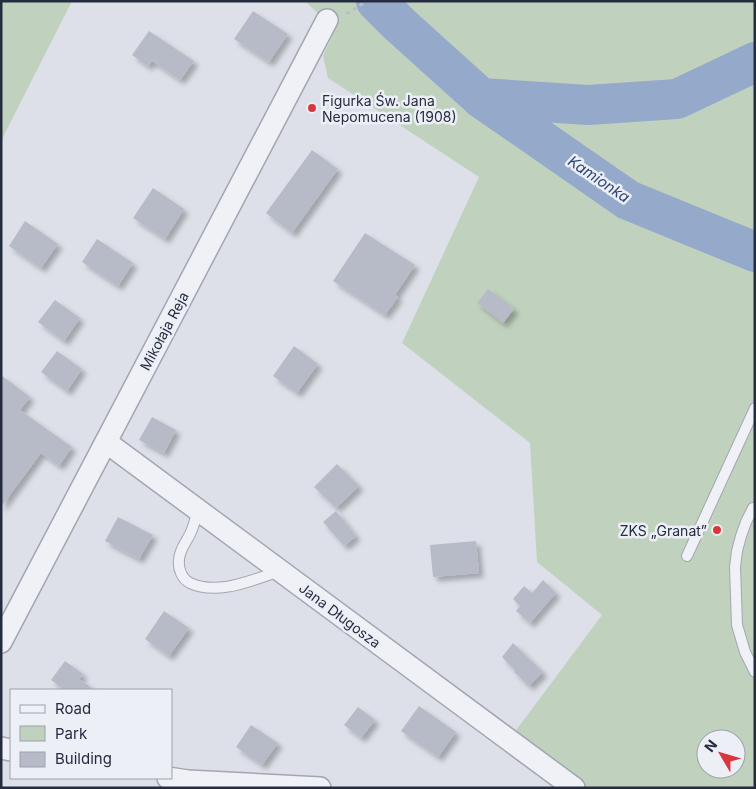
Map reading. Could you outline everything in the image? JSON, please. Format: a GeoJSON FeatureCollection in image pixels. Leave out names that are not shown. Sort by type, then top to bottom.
{"type":"FeatureCollection","features":[{"type":"Feature","properties":{"kind":"street","name":"Mikołaja Reja"},"geometry":{"type":"LineString","coordinates":[[1,642],[106,442],[334,18]]}},
{"type":"Feature","properties":{"kind":"street","name":"Jana Długosza"},"geometry":{"type":"LineString","coordinates":[[106,442],[574,788]]}},
{"type":"Feature","properties":{"kind":"street"},"geometry":{"type":"LineString","coordinates":[[172,778],[320,788]]}},
{"type":"Feature","properties":{"kind":"lane"},"geometry":{"type":"LineString","coordinates":[[687,556],[755,408]]}},
{"type":"Feature","properties":{"kind":"lane"},"geometry":{"type":"LineString","coordinates":[[754,508],[741,536],[734,567],[738,625],[745,652],[755,672]]}},
{"type":"Feature","properties":{"kind":"lane"},"geometry":{"type":"LineString","coordinates":[[198,510],[179,559],[179,571],[186,581],[199,587],[215,588],[238,584],[281,571]]}},
{"type":"Feature","properties":{"kind":"path"},"geometry":{"type":"LineString","coordinates":[[334,18],[367,1]]}},
{"type":"Feature","properties":{"kind":"green space"},"geometry":{"type":"Polygon","coordinates":[[[1,1],[72,1],[1,141],[1,1]]]}},
{"type":"Feature","properties":{"kind":"green space"},"geometry":{"type":"Polygon","coordinates":[[[305,1],[755,1],[755,788],[582,788],[511,737],[602,615],[537,562],[530,443],[402,343],[479,177],[328,78],[323,56],[335,30],[305,1]]]}},
{"type":"Feature","properties":{"kind":"building"},"geometry":{"type":"Polygon","coordinates":[[[253,11],[288,34],[269,62],[234,39],[253,11]]]}},
{"type":"Feature","properties":{"kind":"building"},"geometry":{"type":"Polygon","coordinates":[[[149,31],[194,61],[180,80],[152,61],[148,66],[132,55],[149,31]]]}},
{"type":"Feature","properties":{"kind":"building"},"geometry":{"type":"Polygon","coordinates":[[[312,150],[338,169],[292,233],[266,213],[312,150]]]}},
{"type":"Feature","properties":{"kind":"building"},"geometry":{"type":"Polygon","coordinates":[[[153,188],[184,209],[165,239],[133,218],[153,188]]]}},
{"type":"Feature","properties":{"kind":"building"},"geometry":{"type":"Polygon","coordinates":[[[25,221],[58,244],[41,268],[9,246],[25,221]]]}},
{"type":"Feature","properties":{"kind":"building"},"geometry":{"type":"Polygon","coordinates":[[[365,233],[415,265],[395,295],[398,297],[385,315],[333,281],[365,233]]]}},
{"type":"Feature","properties":{"kind":"building"},"geometry":{"type":"Polygon","coordinates":[[[97,239],[133,263],[118,286],[82,262],[97,239]]]}},
{"type":"Feature","properties":{"kind":"building"},"geometry":{"type":"Polygon","coordinates":[[[488,289],[514,309],[503,323],[477,303],[488,289]]]}},
{"type":"Feature","properties":{"kind":"building"},"geometry":{"type":"Polygon","coordinates":[[[55,300],[80,318],[64,341],[38,322],[55,300]]]}},
{"type":"Feature","properties":{"kind":"building"},"geometry":{"type":"Polygon","coordinates":[[[294,346],[318,364],[297,393],[273,376],[294,346]]]}},
{"type":"Feature","properties":{"kind":"building"},"geometry":{"type":"Polygon","coordinates":[[[57,351],[82,369],[67,391],[41,372],[57,351]]]}},
{"type":"Feature","properties":{"kind":"building"},"geometry":{"type":"Polygon","coordinates":[[[1,375],[30,397],[20,410],[72,447],[59,466],[41,453],[1,507],[1,375]]]}},
{"type":"Feature","properties":{"kind":"building"},"geometry":{"type":"Polygon","coordinates":[[[152,417],[176,430],[164,453],[139,440],[152,417]]]}},
{"type":"Feature","properties":{"kind":"building"},"geometry":{"type":"Polygon","coordinates":[[[337,464],[359,486],[336,508],[314,487],[337,464]]]}},
{"type":"Feature","properties":{"kind":"building"},"geometry":{"type":"Polygon","coordinates":[[[336,511],[356,536],[344,546],[323,522],[336,511]]]}},
{"type":"Feature","properties":{"kind":"building"},"geometry":{"type":"Polygon","coordinates":[[[118,517],[153,535],[139,559],[105,541],[118,517]]]}},
{"type":"Feature","properties":{"kind":"building"},"geometry":{"type":"Polygon","coordinates":[[[476,541],[479,573],[433,577],[430,545],[476,541]]]}},
{"type":"Feature","properties":{"kind":"building"},"geometry":{"type":"Polygon","coordinates":[[[543,580],[556,593],[530,623],[516,611],[520,606],[513,599],[524,586],[532,593],[543,580]]]}},
{"type":"Feature","properties":{"kind":"building"},"geometry":{"type":"Polygon","coordinates":[[[164,611],[189,628],[169,656],[145,639],[164,611]]]}},
{"type":"Feature","properties":{"kind":"building"},"geometry":{"type":"Polygon","coordinates":[[[513,643],[543,672],[529,686],[502,657],[513,643]]]}},
{"type":"Feature","properties":{"kind":"building"},"geometry":{"type":"Polygon","coordinates":[[[65,661],[83,674],[79,679],[94,689],[64,689],[51,680],[65,661]]]}},
{"type":"Feature","properties":{"kind":"building"},"geometry":{"type":"Polygon","coordinates":[[[419,706],[456,732],[438,757],[401,731],[419,706]]]}},
{"type":"Feature","properties":{"kind":"building"},"geometry":{"type":"Polygon","coordinates":[[[358,707],[375,720],[361,738],[344,725],[358,707]]]}},
{"type":"Feature","properties":{"kind":"building"},"geometry":{"type":"Polygon","coordinates":[[[251,725],[278,743],[262,765],[236,747],[251,725]]]}},
{"type":"Feature","properties":{"kind":"waterway","name":"Kamionka"},"geometry":{"type":"LineString","coordinates":[[376,1],[481,98],[588,105],[677,99],[755,62]]}},
{"type":"Feature","properties":{"kind":"waterway","name":"Kamionka"},"geometry":{"type":"LineString","coordinates":[[481,98],[628,200],[755,252]]}},
{"type":"Feature","properties":{"kind":"place","name":"Figurka Św. Jana Nepomucena (1908)"},"geometry":{"type":"Point","coordinates":[312,108]}},
{"type":"Feature","properties":{"kind":"place","name":"ZKS „Granat”"},"geometry":{"type":"Point","coordinates":[717,530]}}]}
